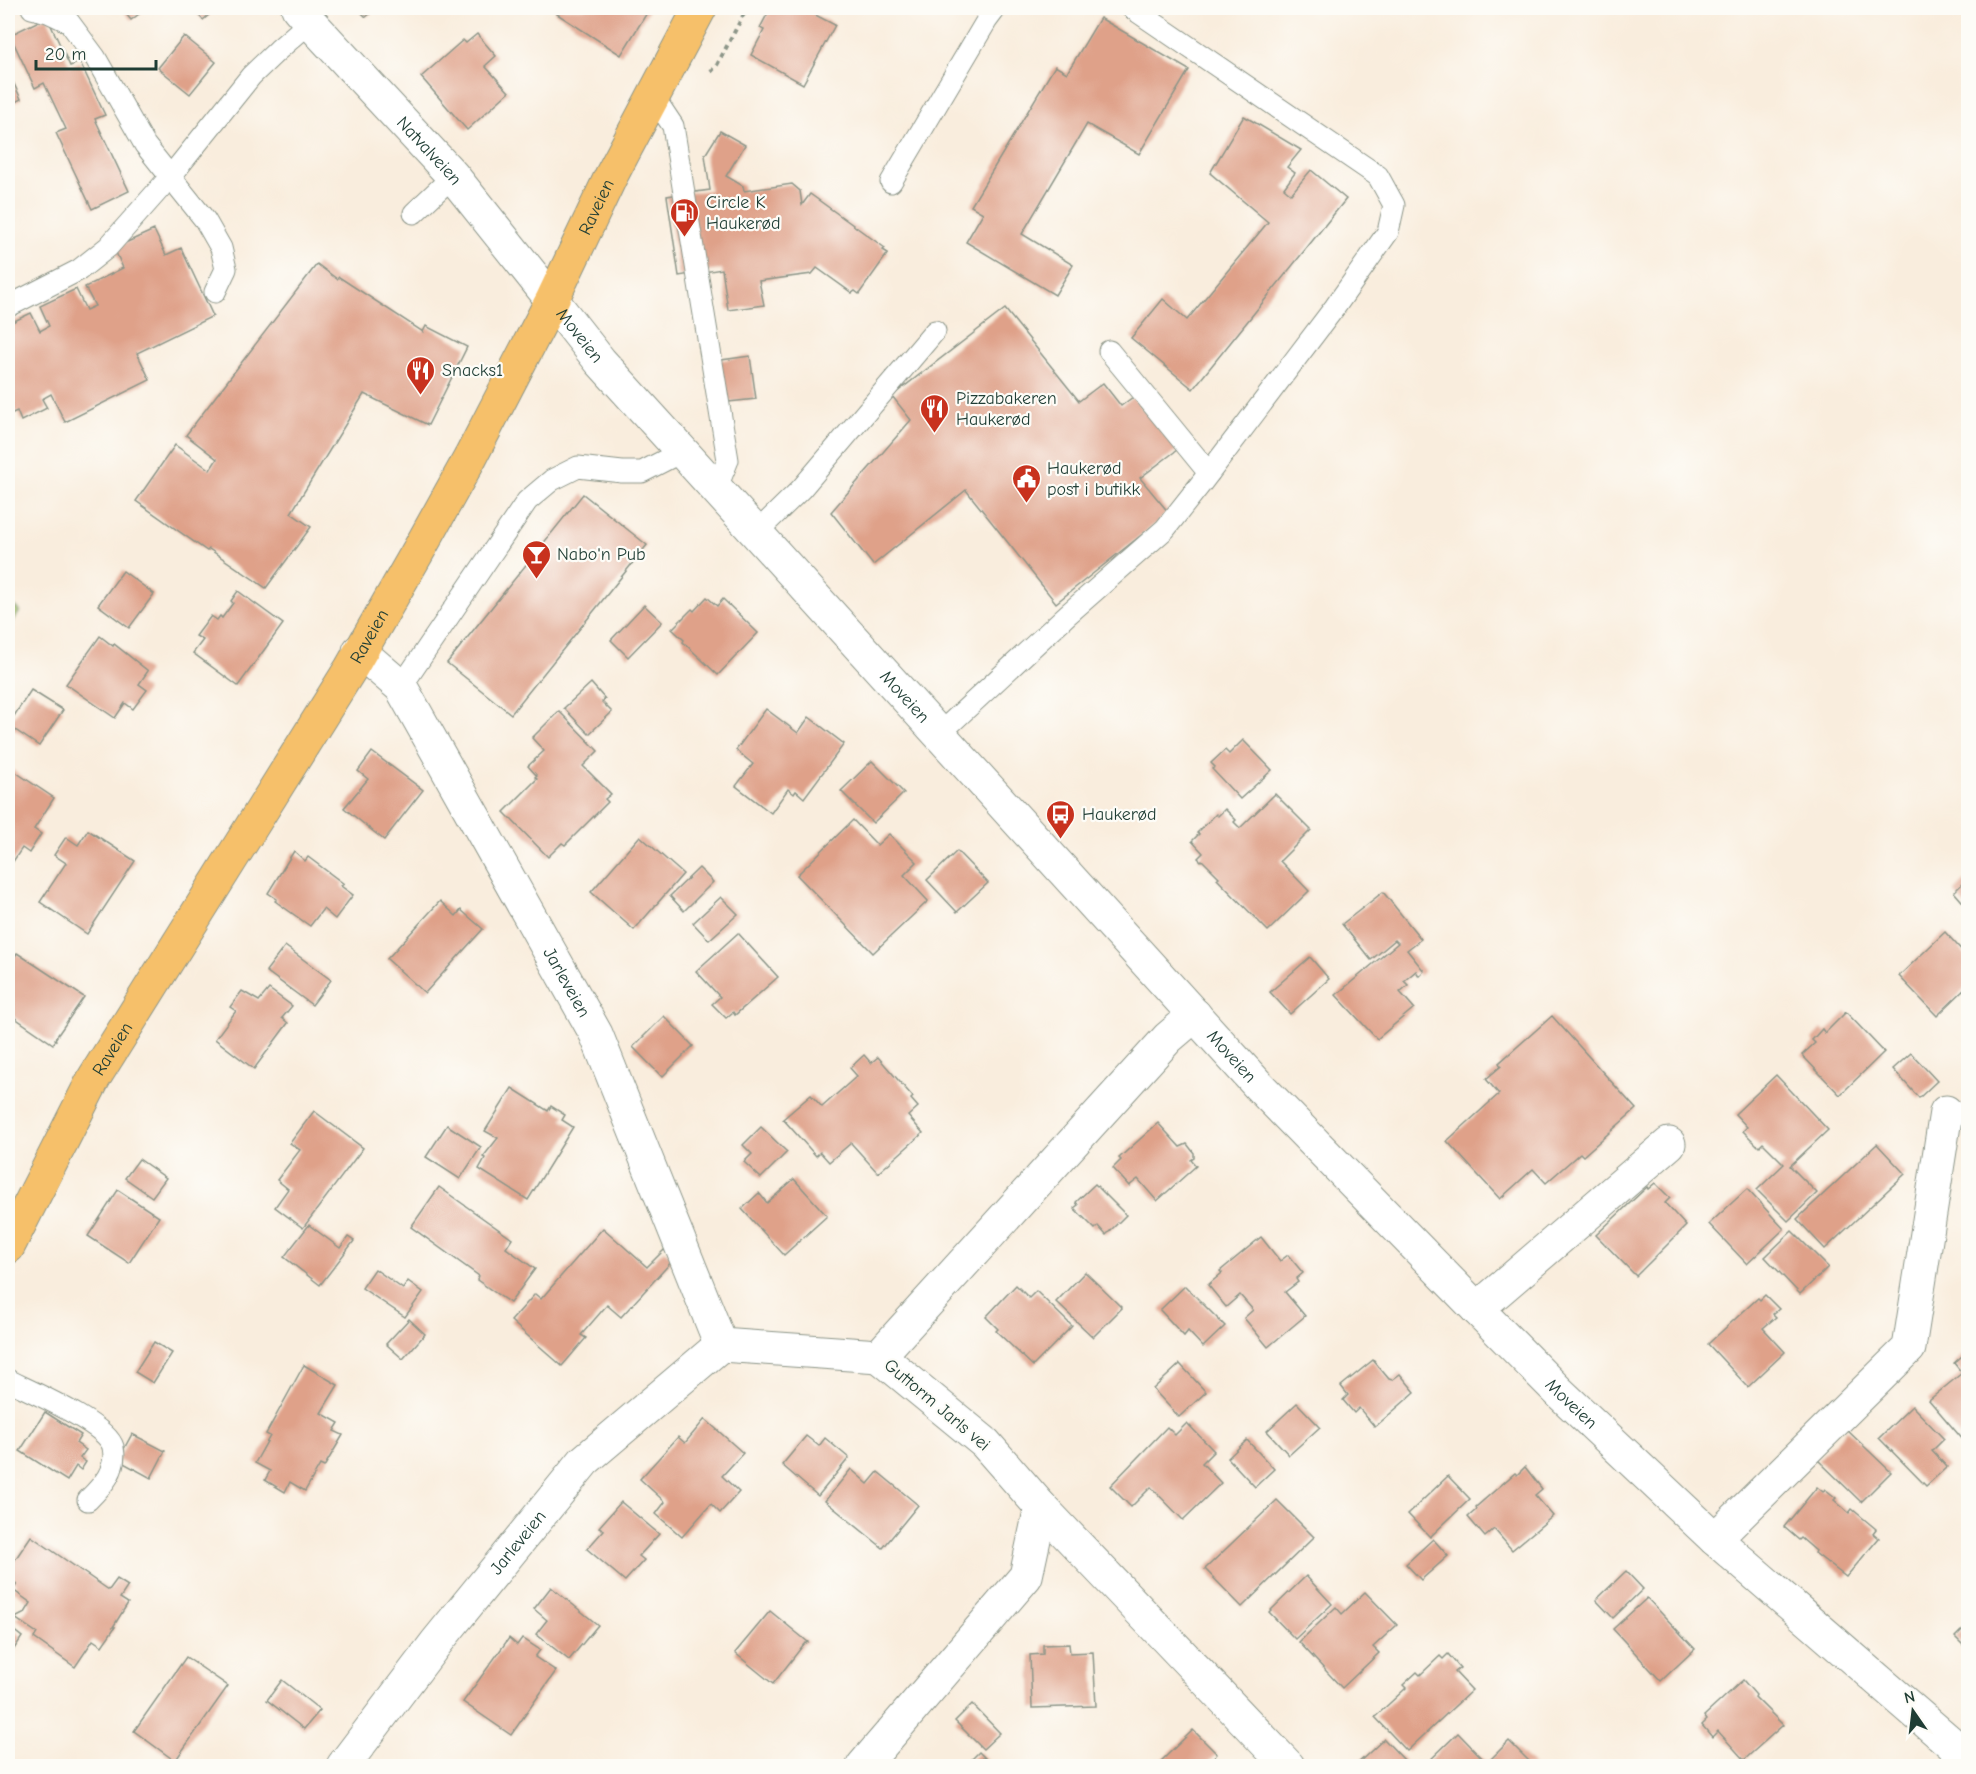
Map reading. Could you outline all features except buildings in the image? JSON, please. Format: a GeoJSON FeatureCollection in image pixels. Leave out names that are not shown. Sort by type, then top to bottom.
{"type":"FeatureCollection","features":[{"type":"Feature","properties":{"kind":"main road","name":"Raveien"},"geometry":{"type":"LineString","coordinates":[[8,1247],[94,1078],[351,668],[465,468],[552,300],[611,176],[700,8]]}},
{"type":"Feature","properties":{"kind":"street","name":"Natvalveien"},"geometry":{"type":"LineString","coordinates":[[304,15],[453,176],[552,300]]}},
{"type":"Feature","properties":{"kind":"street","name":"Moveien"},"geometry":{"type":"LineString","coordinates":[[552,300],[600,361],[758,532],[938,735],[1258,1085],[1560,1393],[1716,1539],[1968,1758]]}},
{"type":"Feature","properties":{"kind":"street","name":"Jarleveien"},"geometry":{"type":"LineString","coordinates":[[343,1767],[436,1643],[584,1461],[721,1345],[596,1034],[401,687],[359,651]]}},
{"type":"Feature","properties":{"kind":"street","name":"Guttorm Jarls vei"},"geometry":{"type":"LineString","coordinates":[[1195,1015],[1168,1038],[879,1356],[985,1443],[1041,1507],[1288,1767]]}},
{"type":"Feature","properties":{"kind":"street"},"geometry":{"type":"LineString","coordinates":[[1716,1539],[1909,1348],[1946,1112]]}},
{"type":"Feature","properties":{"kind":"street"},"geometry":{"type":"LineString","coordinates":[[1477,1309],[1669,1144]]}},
{"type":"Feature","properties":{"kind":"street"},"geometry":{"type":"LineString","coordinates":[[721,1345],[879,1356]]}},
{"type":"Feature","properties":{"kind":"street"},"geometry":{"type":"LineString","coordinates":[[863,1767],[1026,1576],[1041,1507]]}},
{"type":"Feature","properties":{"kind":"lane"},"geometry":{"type":"LineString","coordinates":[[32,8],[48,12],[69,22],[95,57],[146,145],[205,220],[221,248],[226,269],[215,292]]}},
{"type":"Feature","properties":{"kind":"lane"},"geometry":{"type":"LineString","coordinates":[[891,182],[996,8]]}},
{"type":"Feature","properties":{"kind":"lane"},"geometry":{"type":"LineString","coordinates":[[938,735],[1067,615],[1165,529],[1335,307],[1388,232],[1394,205],[1378,176],[1132,8]]}},
{"type":"Feature","properties":{"kind":"lane"},"geometry":{"type":"LineString","coordinates":[[9,306],[79,270],[108,247],[170,177],[251,76],[278,50],[304,15]]}},
{"type":"Feature","properties":{"kind":"lane"},"geometry":{"type":"LineString","coordinates":[[653,96],[673,126],[728,460],[717,487]]}},
{"type":"Feature","properties":{"kind":"lane"},"geometry":{"type":"LineString","coordinates":[[414,213],[453,176]]}},
{"type":"Feature","properties":{"kind":"lane"},"geometry":{"type":"LineString","coordinates":[[758,532],[801,489],[935,332]]}},
{"type":"Feature","properties":{"kind":"lane"},"geometry":{"type":"LineString","coordinates":[[1109,351],[1209,473]]}},
{"type":"Feature","properties":{"kind":"lane"},"geometry":{"type":"LineString","coordinates":[[401,687],[527,501],[552,480],[578,467],[642,472],[683,451]]}},
{"type":"Feature","properties":{"kind":"lane"},"geometry":{"type":"LineString","coordinates":[[8,1380],[76,1415],[106,1436],[112,1447],[113,1462],[106,1482],[88,1500]]}},
{"type":"Feature","properties":{"kind":"green space"},"geometry":{"type":"Polygon","coordinates":[[[8,602],[20,611],[8,629],[8,602]]]}},
{"type":"Feature","properties":{"kind":"place","name":"Circle K Haukerød"},"geometry":{"type":"Point","coordinates":[685,238]}},
{"type":"Feature","properties":{"kind":"place","name":"Snacks1"},"geometry":{"type":"Point","coordinates":[421,396]}},
{"type":"Feature","properties":{"kind":"place","name":"Pizzabakeren Haukerød"},"geometry":{"type":"Point","coordinates":[935,434]}},
{"type":"Feature","properties":{"kind":"place","name":"Haukerød post i butikk"},"geometry":{"type":"Point","coordinates":[1026,504]}},
{"type":"Feature","properties":{"kind":"place","name":"Nabo'n Pub"},"geometry":{"type":"Point","coordinates":[536,580]}},
{"type":"Feature","properties":{"kind":"place","name":"Haukerød"},"geometry":{"type":"Point","coordinates":[1061,840]}}]}
